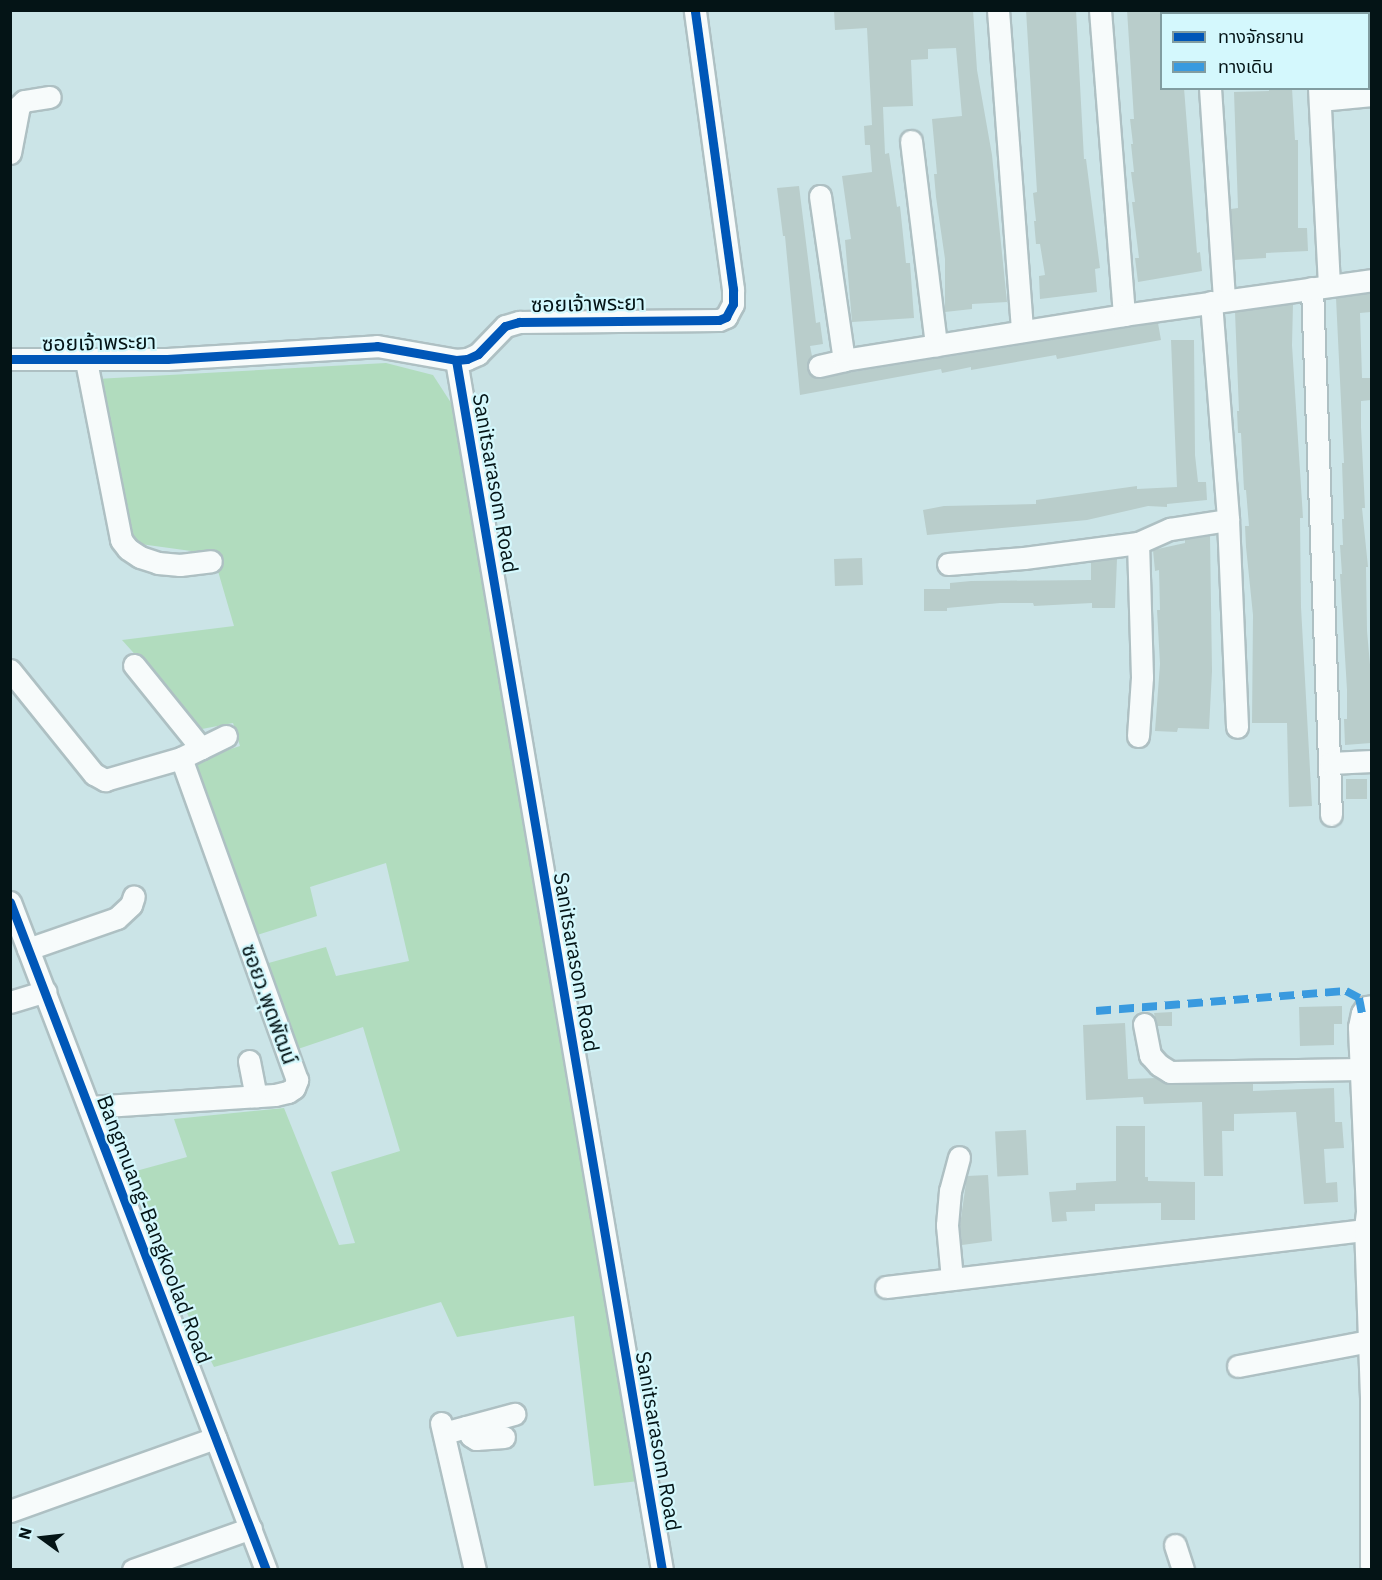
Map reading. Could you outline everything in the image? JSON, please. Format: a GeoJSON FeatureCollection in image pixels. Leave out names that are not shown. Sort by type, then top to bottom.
{"type":"FeatureCollection","features":[{"type":"Feature","properties":{"kind":"street","name":"ซอยเจ้าพระยา"},"geometry":{"type":"LineString","coordinates":[[10,359],[86,361],[377,346],[456,360],[467,359],[478,354],[505,326],[519,322],[719,320],[730,311],[734,289],[695,10]]}},
{"type":"Feature","properties":{"kind":"street"},"geometry":{"type":"LineString","coordinates":[[998,10],[1022,331]]}},
{"type":"Feature","properties":{"kind":"street"},"geometry":{"type":"LineString","coordinates":[[1100,10],[1124,315]]}},
{"type":"Feature","properties":{"kind":"street"},"geometry":{"type":"LineString","coordinates":[[1210,90],[1237,727]]}},
{"type":"Feature","properties":{"kind":"street"},"geometry":{"type":"LineString","coordinates":[[1331,815],[1320,287],[1320,94],[1371,95]]}},
{"type":"Feature","properties":{"kind":"street"},"geometry":{"type":"LineString","coordinates":[[10,153],[18,106],[24,101],[50,97]]}},
{"type":"Feature","properties":{"kind":"street"},"geometry":{"type":"LineString","coordinates":[[911,141],[936,345]]}},
{"type":"Feature","properties":{"kind":"street"},"geometry":{"type":"LineString","coordinates":[[820,196],[844,360]]}},
{"type":"Feature","properties":{"kind":"street"},"geometry":{"type":"LineString","coordinates":[[819,366],[1124,315],[1371,280]]}},
{"type":"Feature","properties":{"kind":"street","name":"Sanitsarasom Road"},"geometry":{"type":"LineString","coordinates":[[456,360],[663,1569]]}},
{"type":"Feature","properties":{"kind":"street"},"geometry":{"type":"LineString","coordinates":[[86,361],[121,540],[128,549],[140,557],[158,563],[180,565],[211,561]]}},
{"type":"Feature","properties":{"kind":"street"},"geometry":{"type":"LineString","coordinates":[[948,564],[1024,558],[1138,543],[1170,529],[1228,520]]}},
{"type":"Feature","properties":{"kind":"street"},"geometry":{"type":"LineString","coordinates":[[1138,543],[1142,676],[1138,736]]}},
{"type":"Feature","properties":{"kind":"street"},"geometry":{"type":"LineString","coordinates":[[134,665],[201,748]]}},
{"type":"Feature","properties":{"kind":"street"},"geometry":{"type":"LineString","coordinates":[[10,670],[94,774],[105,780],[181,758],[226,736]]}},
{"type":"Feature","properties":{"kind":"street","name":"ซอยว.พุดพัฒน์"},"geometry":{"type":"LineString","coordinates":[[88,1107],[288,1092],[294,1088],[297,1080],[181,758]]}},
{"type":"Feature","properties":{"kind":"street"},"geometry":{"type":"LineString","coordinates":[[1330,763],[1371,761]]}},
{"type":"Feature","properties":{"kind":"street"},"geometry":{"type":"LineString","coordinates":[[28,949],[117,918],[131,905],[134,896]]}},
{"type":"Feature","properties":{"kind":"street","name":"Bangmuang-Bangkoolad Road"},"geometry":{"type":"LineString","coordinates":[[10,902],[266,1569]]}},
{"type":"Feature","properties":{"kind":"street"},"geometry":{"type":"LineString","coordinates":[[10,1002],[45,991]]}},
{"type":"Feature","properties":{"kind":"street"},"geometry":{"type":"LineString","coordinates":[[1359,1569],[1371,1566],[1368,1228],[1359,1027],[1362,1013],[1366,1007],[1371,1006]]}},
{"type":"Feature","properties":{"kind":"street"},"geometry":{"type":"LineString","coordinates":[[1144,1024],[1149,1054],[1159,1065],[1170,1072],[1361,1069]]}},
{"type":"Feature","properties":{"kind":"street"},"geometry":{"type":"LineString","coordinates":[[249,1061],[256,1096]]}},
{"type":"Feature","properties":{"kind":"street"},"geometry":{"type":"LineString","coordinates":[[952,1279],[947,1225],[950,1191],[959,1157]]}},
{"type":"Feature","properties":{"kind":"street"},"geometry":{"type":"LineString","coordinates":[[886,1287],[1368,1228]]}},
{"type":"Feature","properties":{"kind":"street"},"geometry":{"type":"LineString","coordinates":[[1238,1366],[1369,1341]]}},
{"type":"Feature","properties":{"kind":"street"},"geometry":{"type":"LineString","coordinates":[[475,1569],[442,1428],[466,1427],[514,1414]]}},
{"type":"Feature","properties":{"kind":"street"},"geometry":{"type":"LineString","coordinates":[[466,1427],[471,1436],[476,1439],[504,1437]]}},
{"type":"Feature","properties":{"kind":"street"},"geometry":{"type":"LineString","coordinates":[[10,1511],[215,1438]]}},
{"type":"Feature","properties":{"kind":"street"},"geometry":{"type":"LineString","coordinates":[[133,1569],[251,1528]]}},
{"type":"Feature","properties":{"kind":"street"},"geometry":{"type":"LineString","coordinates":[[1175,1545],[1183,1569]]}},
{"type":"Feature","properties":{"kind":"green space"},"geometry":{"type":"Polygon","coordinates":[[[386,363],[433,375],[455,409],[639,1481],[594,1486],[574,1316],[457,1337],[441,1302],[214,1367],[180,1299],[136,1171],[187,1157],[174,1119],[284,1108],[339,1245],[355,1243],[331,1172],[400,1151],[363,1027],[295,1050],[265,964],[326,947],[336,976],[409,961],[386,863],[310,887],[317,916],[254,936],[193,761],[240,746],[233,723],[202,729],[122,640],[234,626],[213,554],[133,543],[96,379],[386,363]]]}},
{"type":"Feature","properties":{"kind":"building"},"geometry":{"type":"Polygon","coordinates":[[[834,10],[973,10],[977,70],[992,155],[1007,302],[972,304],[972,309],[945,312],[945,259],[936,197],[934,174],[937,174],[932,119],[962,116],[956,48],[928,49],[928,59],[911,60],[913,106],[883,107],[885,154],[889,153],[897,207],[900,206],[906,263],[910,263],[914,318],[852,322],[845,240],[851,239],[842,176],[872,172],[870,145],[865,145],[864,126],[872,125],[867,28],[835,30],[834,10]]]}},
{"type":"Feature","properties":{"kind":"building"},"geometry":{"type":"Polygon","coordinates":[[[1026,10],[1076,10],[1084,159],[1086,159],[1100,268],[1095,269],[1097,292],[1040,299],[1039,276],[1045,275],[1040,244],[1036,244],[1034,221],[1036,221],[1033,193],[1037,192],[1026,10]]]}},
{"type":"Feature","properties":{"kind":"building"},"geometry":{"type":"Polygon","coordinates":[[[1127,10],[1161,10],[1160,90],[1184,90],[1197,253],[1200,252],[1202,271],[1138,282],[1135,258],[1139,258],[1131,172],[1134,172],[1130,119],[1134,119],[1127,10]]]}},
{"type":"Feature","properties":{"kind":"building"},"geometry":{"type":"Polygon","coordinates":[[[1292,90],[1295,140],[1298,140],[1298,228],[1307,228],[1308,251],[1266,253],[1266,258],[1234,260],[1231,209],[1238,208],[1234,92],[1292,90]]]}},
{"type":"Feature","properties":{"kind":"building"},"geometry":{"type":"Polygon","coordinates":[[[799,186],[816,323],[820,322],[823,344],[810,346],[812,356],[807,368],[815,378],[1158,323],[1161,340],[1057,359],[1056,355],[942,373],[941,369],[800,395],[785,236],[783,236],[777,188],[799,186]]]}},
{"type":"Feature","properties":{"kind":"building"},"geometry":{"type":"Polygon","coordinates":[[[1371,293],[1371,312],[1360,313],[1362,378],[1371,378],[1371,400],[1361,401],[1361,427],[1365,508],[1362,508],[1368,567],[1366,567],[1367,631],[1371,676],[1371,743],[1345,745],[1344,719],[1347,719],[1347,690],[1340,574],[1342,574],[1340,545],[1343,545],[1342,519],[1344,519],[1342,463],[1344,463],[1336,298],[1371,293]]]}},
{"type":"Feature","properties":{"kind":"building"},"geometry":{"type":"Polygon","coordinates":[[[1293,304],[1292,345],[1303,518],[1300,518],[1301,607],[1312,806],[1289,807],[1287,723],[1252,723],[1253,615],[1245,526],[1249,526],[1246,490],[1244,490],[1241,433],[1238,433],[1235,312],[1293,304]]]}},
{"type":"Feature","properties":{"kind":"building"},"geometry":{"type":"Polygon","coordinates":[[[1171,340],[1194,340],[1195,455],[1198,482],[1206,482],[1207,500],[1167,504],[1167,507],[1148,506],[1087,520],[927,535],[923,510],[944,506],[1036,504],[1036,500],[1137,486],[1137,489],[1177,487],[1171,340]]]}},
{"type":"Feature","properties":{"kind":"building"},"geometry":{"type":"Polygon","coordinates":[[[1210,536],[1212,671],[1209,729],[1178,728],[1177,732],[1155,731],[1160,664],[1157,610],[1160,610],[1159,570],[1155,571],[1153,550],[1185,543],[1185,540],[1210,536]]]}},
{"type":"Feature","properties":{"kind":"building"},"geometry":{"type":"Polygon","coordinates":[[[862,558],[863,585],[835,586],[834,559],[862,558]]]}},
{"type":"Feature","properties":{"kind":"building"},"geometry":{"type":"Polygon","coordinates":[[[1117,559],[1115,608],[1092,608],[1092,603],[1034,606],[1033,603],[1000,603],[947,608],[947,611],[924,611],[924,589],[950,589],[950,583],[971,581],[1091,580],[1091,562],[1117,559]]]}},
{"type":"Feature","properties":{"kind":"building"},"geometry":{"type":"Polygon","coordinates":[[[1346,779],[1367,779],[1367,799],[1346,799],[1346,779]]]}},
{"type":"Feature","properties":{"kind":"building"},"geometry":{"type":"Polygon","coordinates":[[[1342,1006],[1342,1024],[1334,1024],[1334,1045],[1300,1046],[1299,1007],[1342,1006]]]}},
{"type":"Feature","properties":{"kind":"building"},"geometry":{"type":"Polygon","coordinates":[[[1172,1012],[1172,1026],[1157,1026],[1154,1013],[1172,1012]]]}},
{"type":"Feature","properties":{"kind":"building"},"geometry":{"type":"Polygon","coordinates":[[[1125,1023],[1128,1079],[1156,1078],[1170,1085],[1253,1083],[1253,1091],[1334,1088],[1335,1122],[1342,1122],[1344,1148],[1324,1149],[1326,1183],[1337,1182],[1338,1202],[1304,1204],[1296,1112],[1234,1114],[1234,1131],[1222,1131],[1223,1176],[1204,1176],[1202,1102],[1144,1104],[1143,1097],[1086,1100],[1083,1025],[1125,1023]]]}},
{"type":"Feature","properties":{"kind":"building"},"geometry":{"type":"Polygon","coordinates":[[[1116,1126],[1145,1126],[1145,1177],[1148,1177],[1148,1181],[1195,1182],[1195,1220],[1161,1220],[1161,1203],[1095,1204],[1095,1211],[1066,1212],[1067,1221],[1052,1222],[1049,1192],[1076,1190],[1076,1183],[1116,1181],[1116,1126]]]}},
{"type":"Feature","properties":{"kind":"building"},"geometry":{"type":"Polygon","coordinates":[[[1026,1130],[1028,1175],[997,1177],[995,1132],[1026,1130]]]}},
{"type":"Feature","properties":{"kind":"building"},"geometry":{"type":"Polygon","coordinates":[[[988,1175],[992,1241],[962,1245],[960,1225],[967,1176],[988,1175]]]}},
{"type":"Feature","properties":{"kind":"marked path"},"geometry":{"type":"LineString","coordinates":[[1096,1011],[1346,991],[1359,998],[1362,1013]]}},
{"type":"Feature","properties":{"kind":"cycle path"},"geometry":{"type":"LineString","coordinates":[[10,359],[167,359],[377,346],[456,360],[467,359],[478,354],[505,326],[519,322],[719,320],[726,317],[733,304],[733,289],[695,10]]}},
{"type":"Feature","properties":{"kind":"cycle path"},"geometry":{"type":"LineString","coordinates":[[456,360],[662,1570]]}},
{"type":"Feature","properties":{"kind":"cycle path"},"geometry":{"type":"LineString","coordinates":[[10,902],[266,1570]]}}]}
